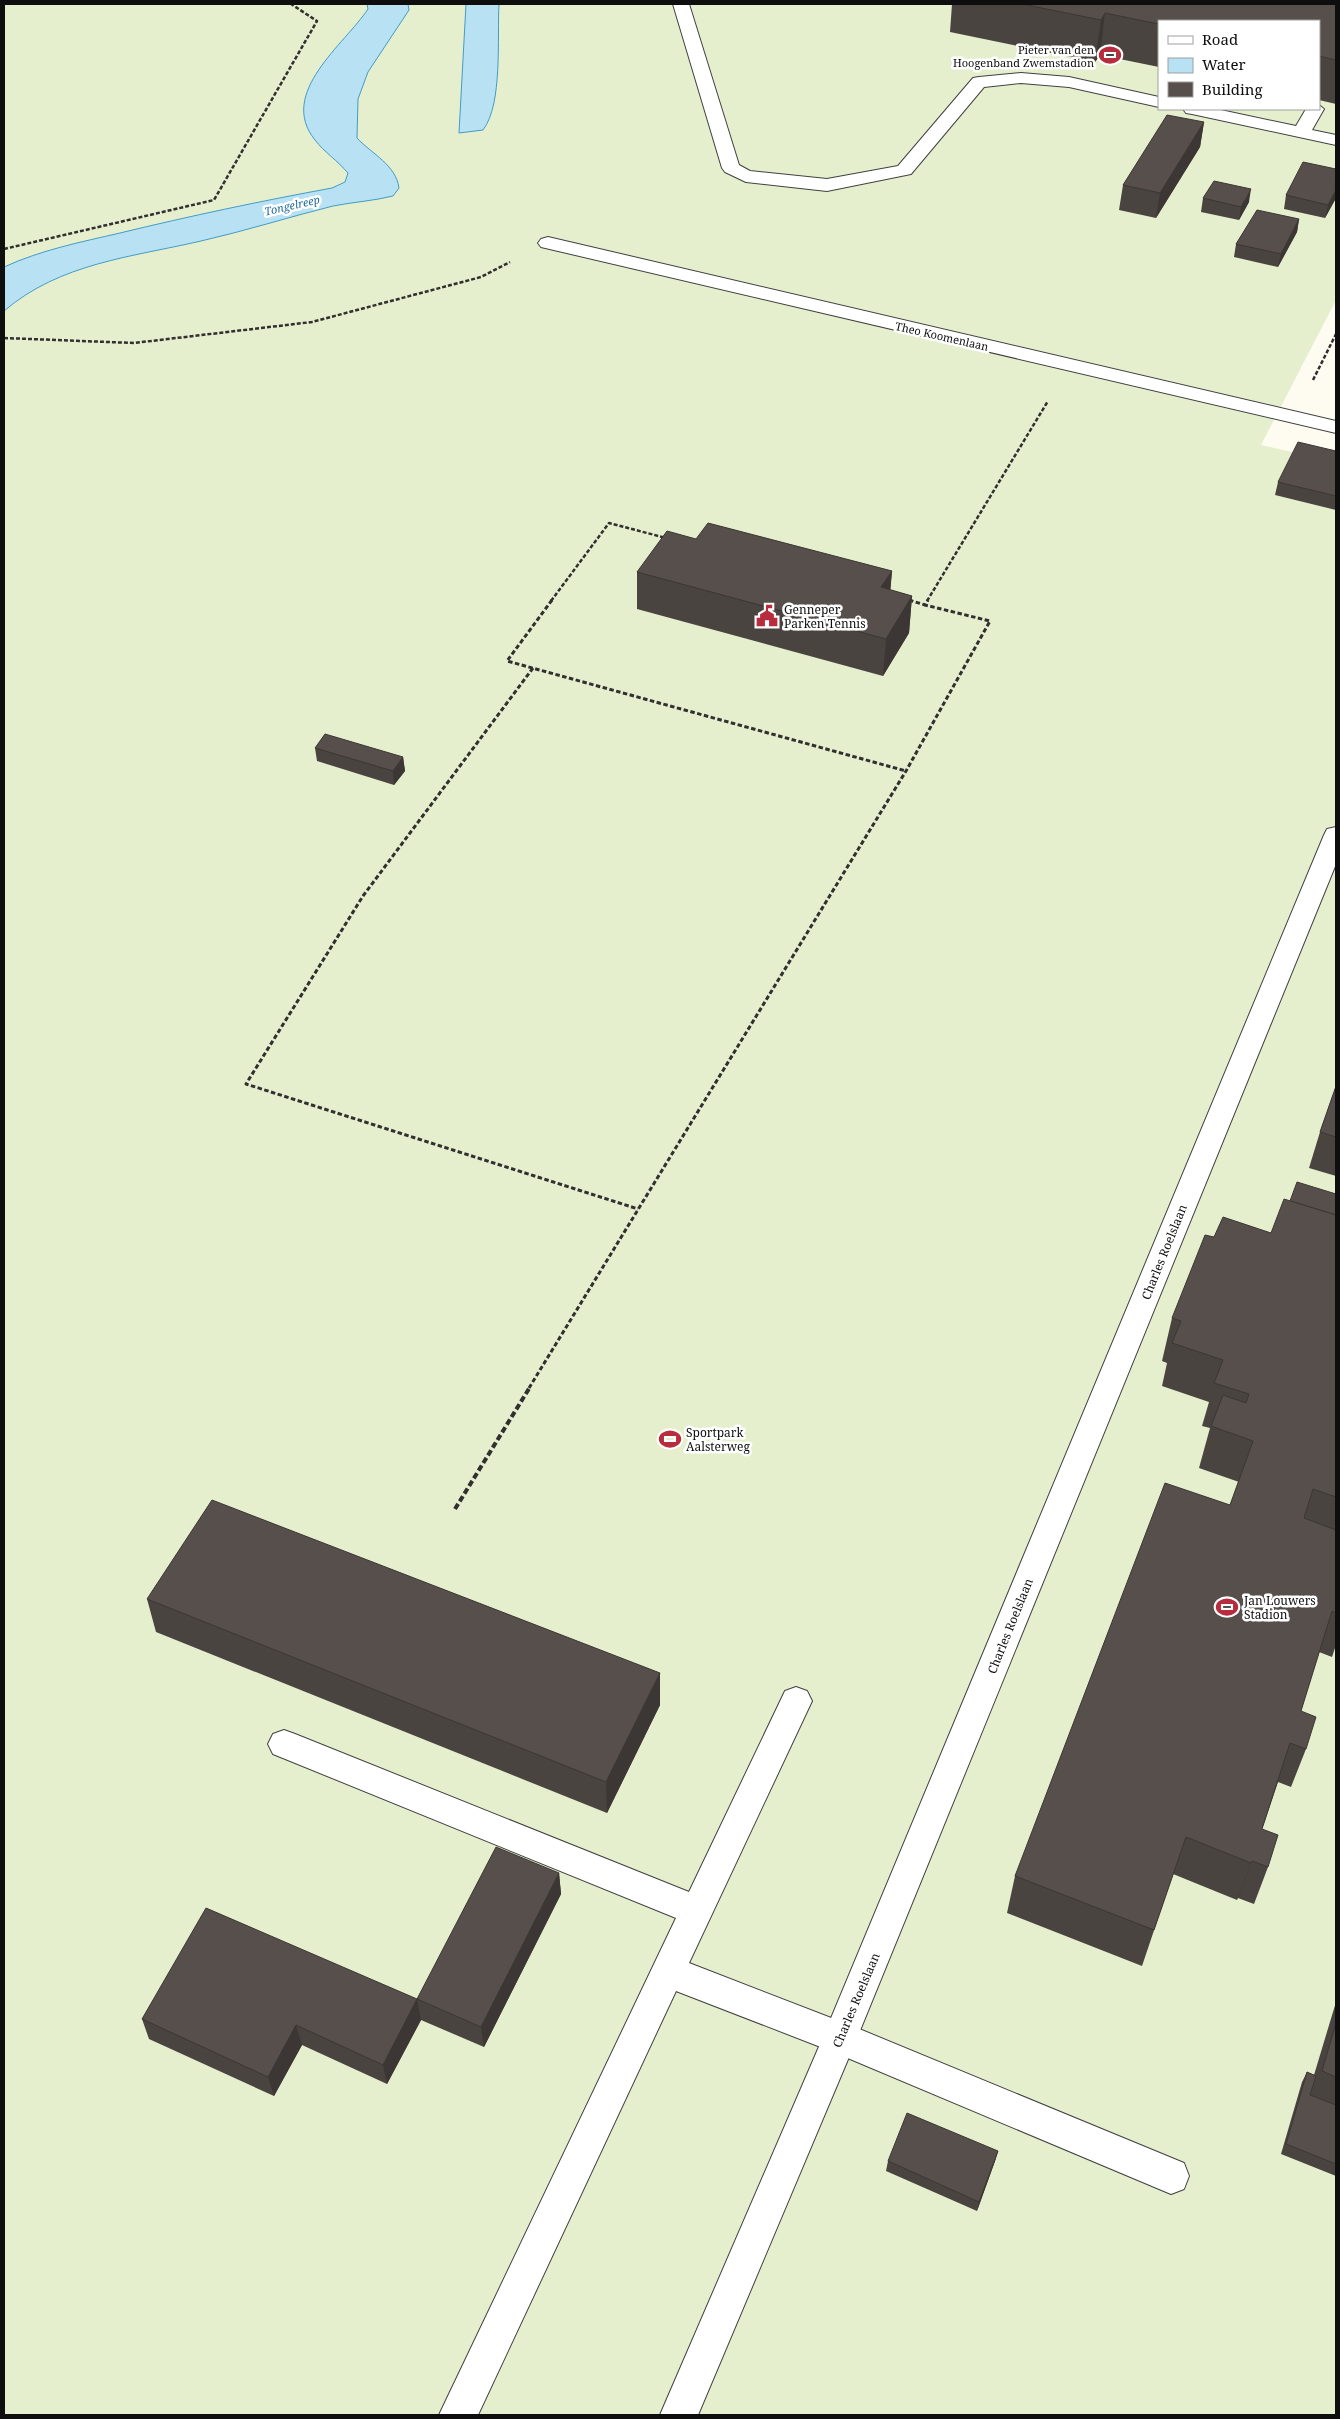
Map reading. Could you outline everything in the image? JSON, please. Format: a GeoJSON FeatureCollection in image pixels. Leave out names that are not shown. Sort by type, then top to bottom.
{"type":"FeatureCollection","features":[{"type":"Feature","properties":{"kind":"street"},"geometry":{"type":"LineString","coordinates":[[681,4],[731,168],[746,176],[827,185],[904,170],[979,82],[1021,78],[1069,82],[1158,102]]}},
{"type":"Feature","properties":{"kind":"street"},"geometry":{"type":"LineString","coordinates":[[1197,110],[1336,140]]}},
{"type":"Feature","properties":{"kind":"street"},"geometry":{"type":"LineString","coordinates":[[1302,132],[1315,110]]}},
{"type":"Feature","properties":{"kind":"street","name":"Theo Koomenlaan"},"geometry":{"type":"LineString","coordinates":[[548,243],[1336,427]]}},
{"type":"Feature","properties":{"kind":"street","name":"Charles Roelslaan"},"geometry":{"type":"LineString","coordinates":[[679,2415],[840,2038],[1336,835]]}},
{"type":"Feature","properties":{"kind":"street"},"geometry":{"type":"LineString","coordinates":[[458,2415],[796,1701]]}},
{"type":"Feature","properties":{"kind":"street"},"geometry":{"type":"LineString","coordinates":[[284,1744],[697,1911]]}},
{"type":"Feature","properties":{"kind":"street"},"geometry":{"type":"LineString","coordinates":[[668,1971],[840,2038],[1170,2176]]}},
{"type":"Feature","properties":{"kind":"path"},"geometry":{"type":"LineString","coordinates":[[4,249],[214,200],[316,21],[291,4]]}},
{"type":"Feature","properties":{"kind":"path"},"geometry":{"type":"LineString","coordinates":[[4,338],[134,343],[312,322],[481,277],[548,243]]}},
{"type":"Feature","properties":{"kind":"path"},"geometry":{"type":"LineString","coordinates":[[1295,418],[1336,334]]}},
{"type":"Feature","properties":{"kind":"path"},"geometry":{"type":"LineString","coordinates":[[925,605],[1069,366]]}},
{"type":"Feature","properties":{"kind":"path"},"geometry":{"type":"LineString","coordinates":[[666,538],[609,523],[507,661],[906,771]]}},
{"type":"Feature","properties":{"kind":"path"},"geometry":{"type":"LineString","coordinates":[[455,1509],[906,771],[990,621],[906,600]]}},
{"type":"Feature","properties":{"kind":"path"},"geometry":{"type":"LineString","coordinates":[[533,668],[363,896],[246,1084],[638,1210]]}},
{"type":"Feature","properties":{"kind":"green space","name":"Sportpark Aalsterweg"},"geometry":{"type":"Polygon","coordinates":[[[4,4],[1336,4],[1336,300],[1261,445],[1336,462],[1336,2415],[4,2415],[4,4]]]}},
{"type":"Feature","properties":{"kind":"water","name":"Tongelreep"},"geometry":{"type":"Polygon","coordinates":[[[367,4],[408,4],[409,10],[368,72],[358,99],[357,138],[382,160],[393,173],[399,188],[393,196],[333,206],[218,237],[98,264],[49,282],[26,295],[4,311],[4,267],[18,261],[76,243],[226,209],[332,188],[345,182],[348,173],[315,140],[305,122],[304,105],[309,87],[319,70],[331,53],[358,23],[368,9],[367,4]]]}},
{"type":"Feature","properties":{"kind":"water"},"geometry":{"type":"Polygon","coordinates":[[[466,4],[499,4],[498,70],[494,104],[483,130],[459,133],[466,4]]]}},
{"type":"Feature","properties":{"kind":"building"},"geometry":{"type":"Polygon","coordinates":[[[1022,4],[1336,4],[1336,60],[1320,56],[1320,20],[1158,20],[1158,24],[1105,13],[1101,20],[1022,4]]]}},
{"type":"Feature","properties":{"kind":"building"},"geometry":{"type":"Polygon","coordinates":[[[1167,115],[1204,122],[1160,193],[1123,185],[1167,115]]]}},
{"type":"Feature","properties":{"kind":"building"},"geometry":{"type":"Polygon","coordinates":[[[1303,162],[1336,169],[1336,190],[1328,205],[1286,195],[1303,162]]]}},
{"type":"Feature","properties":{"kind":"building"},"geometry":{"type":"Polygon","coordinates":[[[1214,181],[1251,189],[1241,207],[1203,198],[1214,181]]]}},
{"type":"Feature","properties":{"kind":"building"},"geometry":{"type":"Polygon","coordinates":[[[1257,210],[1299,219],[1281,254],[1236,244],[1257,210]]]}},
{"type":"Feature","properties":{"kind":"building"},"geometry":{"type":"Polygon","coordinates":[[[1298,442],[1336,451],[1336,496],[1278,482],[1298,442]]]}},
{"type":"Feature","properties":{"kind":"building"},"geometry":{"type":"Polygon","coordinates":[[[708,523],[892,571],[881,587],[912,596],[886,639],[637,572],[667,531],[696,539],[708,523]]]}},
{"type":"Feature","properties":{"kind":"building"},"geometry":{"type":"Polygon","coordinates":[[[325,734],[403,757],[393,771],[315,748],[325,734]]]}},
{"type":"Feature","properties":{"kind":"building"},"geometry":{"type":"Polygon","coordinates":[[[1336,1086],[1336,1137],[1320,1132],[1336,1086]]]}},
{"type":"Feature","properties":{"kind":"building"},"geometry":{"type":"Polygon","coordinates":[[[1297,1182],[1336,1194],[1336,1215],[1290,1201],[1297,1182]]]}},
{"type":"Feature","properties":{"kind":"building","name":"Jan Louwers Stadion"},"geometry":{"type":"Polygon","coordinates":[[[1284,1199],[1336,1215],[1336,1497],[1313,1489],[1304,1518],[1336,1530],[1336,1613],[1332,1611],[1301,1711],[1316,1717],[1306,1749],[1290,1743],[1262,1829],[1278,1835],[1268,1867],[1252,1861],[1251,1863],[1186,1837],[1154,1930],[1015,1876],[1165,1483],[1230,1505],[1253,1441],[1211,1426],[1223,1395],[1246,1403],[1249,1394],[1214,1383],[1223,1360],[1172,1343],[1181,1321],[1172,1318],[1205,1235],[1214,1237],[1223,1217],[1271,1233],[1284,1199]]]}},
{"type":"Feature","properties":{"kind":"building"},"geometry":{"type":"Polygon","coordinates":[[[212,1500],[660,1673],[606,1782],[147,1599],[212,1500]]]}},
{"type":"Feature","properties":{"kind":"building"},"geometry":{"type":"Polygon","coordinates":[[[496,1847],[559,1873],[481,2027],[417,1999],[496,1847]]]}},
{"type":"Feature","properties":{"kind":"building"},"geometry":{"type":"Polygon","coordinates":[[[206,1908],[417,1999],[383,2065],[296,2025],[268,2077],[142,2019],[206,1908]]]}},
{"type":"Feature","properties":{"kind":"building"},"geometry":{"type":"Polygon","coordinates":[[[1336,2023],[1336,2077],[1322,2071],[1336,2023]]]}},
{"type":"Feature","properties":{"kind":"building"},"geometry":{"type":"Polygon","coordinates":[[[1307,2072],[1316,2076],[1310,2095],[1336,2105],[1336,2164],[1286,2144],[1307,2072]]]}},
{"type":"Feature","properties":{"kind":"building"},"geometry":{"type":"Polygon","coordinates":[[[907,2113],[998,2151],[979,2202],[888,2161],[907,2113]]]}},
{"type":"Feature","properties":{"kind":"place","name":"Pieter van den Hoogenband Zwemstadion"},"geometry":{"type":"Point","coordinates":[1110,55]}},
{"type":"Feature","properties":{"kind":"place","name":"Genneper Parken Tennis"},"geometry":{"type":"Point","coordinates":[767,616]}},
{"type":"Feature","properties":{"kind":"place","name":"Sportpark Aalsterweg"},"geometry":{"type":"Point","coordinates":[670,1439]}},
{"type":"Feature","properties":{"kind":"place","name":"Jan Louwers Stadion"},"geometry":{"type":"Point","coordinates":[1227,1607]}}]}
